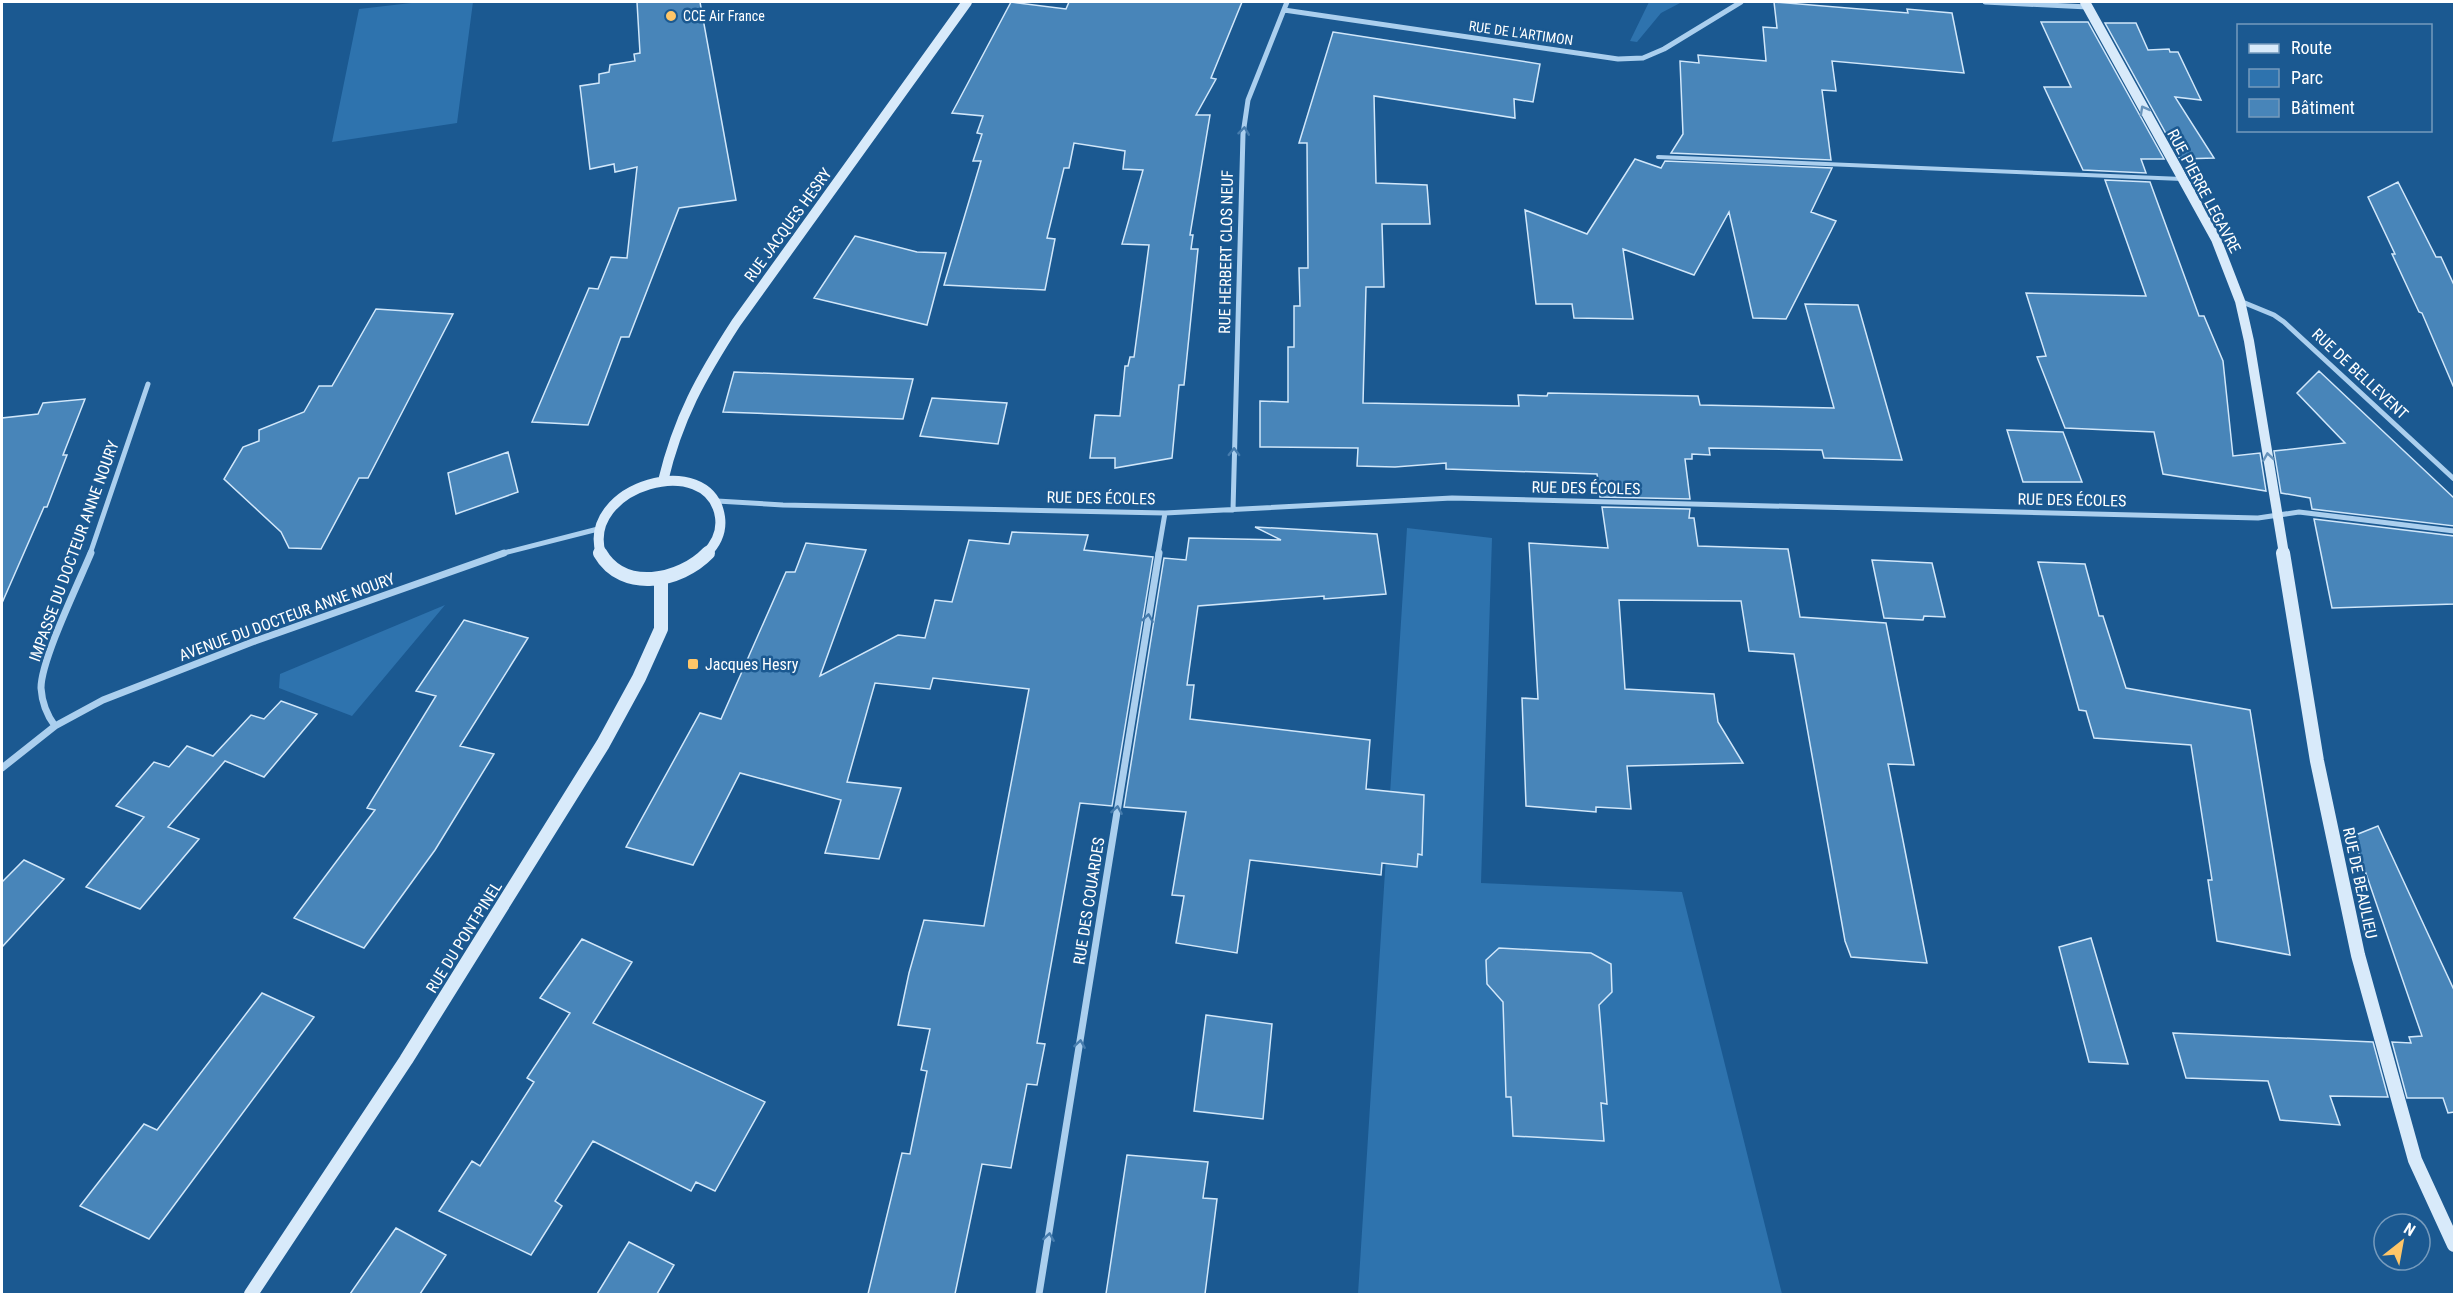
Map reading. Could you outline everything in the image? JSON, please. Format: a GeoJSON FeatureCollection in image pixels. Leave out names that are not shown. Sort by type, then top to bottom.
{"type":"FeatureCollection","features":[{"type":"Feature","properties":{"kind":"main road","name":"RUE JACQUES HESRY"},"geometry":{"type":"LineString","coordinates":[[663,481],[672,442],[707,368],[743,313],[967,2]]}},
{"type":"Feature","properties":{"kind":"main road","name":"RUE PIERRE LEGAVRE"},"geometry":{"type":"LineString","coordinates":[[2086,4],[2216,239],[2240,301],[2249,341],[2277,515]]}},
{"type":"Feature","properties":{"kind":"main road"},"geometry":{"type":"LineString","coordinates":[[663,481],[685,482],[704,488],[717,501],[722,518],[719,537],[706,556],[686,571],[661,579],[633,579],[610,569],[598,551],[598,529],[607,512],[622,497],[641,487],[663,481]]}},
{"type":"Feature","properties":{"kind":"main road","name":"RUE DE BEAULIEU"},"geometry":{"type":"LineString","coordinates":[[2277,515],[2317,761],[2358,955],[2415,1160],[2454,1245]]}},
{"type":"Feature","properties":{"kind":"main road","name":"RUE DU PONT-PINEL"},"geometry":{"type":"LineString","coordinates":[[251,1294],[406,1060],[603,744],[639,678],[661,629],[661,579]]}},
{"type":"Feature","properties":{"kind":"street","name":"RUE HERBERT CLOS NEUF"},"geometry":{"type":"LineString","coordinates":[[1233,510],[1242,134],[1248,100],[1287,2]]}},
{"type":"Feature","properties":{"kind":"street","name":"RUE DE L'ARTIMON"},"geometry":{"type":"LineString","coordinates":[[1284,10],[1627,59],[1643,58],[1664,49],[1741,2]]}},
{"type":"Feature","properties":{"kind":"street"},"geometry":{"type":"LineString","coordinates":[[1985,2],[2086,4]]}},
{"type":"Feature","properties":{"kind":"street","name":"RUE DE BELLEVENT"},"geometry":{"type":"LineString","coordinates":[[2240,301],[2274,315],[2284,322],[2454,479]]}},
{"type":"Feature","properties":{"kind":"street","name":"IMPASSE DU DOCTEUR ANNE NOURY"},"geometry":{"type":"LineString","coordinates":[[55,726],[45,712],[41,686],[50,653],[91,552],[148,384]]}},
{"type":"Feature","properties":{"kind":"street","name":"RUE DES ÉCOLES"},"geometry":{"type":"LineString","coordinates":[[717,501],[783,505],[1165,513],[1452,498],[2248,518],[2299,512],[2454,531]]}},
{"type":"Feature","properties":{"kind":"street","name":"RUE DES COUARDES"},"geometry":{"type":"LineString","coordinates":[[1039,1294],[1165,513]]}},
{"type":"Feature","properties":{"kind":"street","name":"AVENUE DU DOCTEUR ANNE NOURY"},"geometry":{"type":"LineString","coordinates":[[2,768],[55,726],[103,700],[255,641],[512,550],[598,529]]}},
{"type":"Feature","properties":{"kind":"lane"},"geometry":{"type":"LineString","coordinates":[[1658,157],[2182,179]]}},
{"type":"Feature","properties":{"kind":"green space"},"geometry":{"type":"Polygon","coordinates":[[[420,2],[473,2],[457,123],[332,142],[359,9],[420,2]]]}},
{"type":"Feature","properties":{"kind":"green space"},"geometry":{"type":"Polygon","coordinates":[[[1649,2],[1682,2],[1661,13],[1637,42],[1630,41],[1649,2]]]}},
{"type":"Feature","properties":{"kind":"green space"},"geometry":{"type":"Polygon","coordinates":[[[1407,528],[1492,538],[1481,883],[1682,892],[1782,1294],[1358,1294],[1407,528]]]}},
{"type":"Feature","properties":{"kind":"green space"},"geometry":{"type":"Polygon","coordinates":[[[445,605],[352,716],[279,688],[280,674],[445,605]]]}},
{"type":"Feature","properties":{"kind":"building"},"geometry":{"type":"Polygon","coordinates":[[[637,2],[700,2],[736,200],[679,208],[629,337],[621,337],[588,425],[532,422],[589,288],[598,289],[611,257],[627,258],[637,167],[615,172],[614,164],[590,169],[580,86],[599,83],[599,74],[609,72],[610,65],[635,61],[634,54],[640,53],[637,2]]]}},
{"type":"Feature","properties":{"kind":"building"},"geometry":{"type":"Polygon","coordinates":[[[1011,2],[1066,9],[1069,2],[1242,2],[1211,78],[1216,79],[1196,115],[1210,115],[1190,235],[1193,235],[1191,249],[1198,249],[1184,385],[1179,385],[1172,458],[1115,468],[1115,458],[1090,458],[1095,415],[1120,416],[1125,366],[1128,366],[1130,357],[1134,357],[1149,245],[1122,244],[1143,170],[1123,169],[1125,151],[1074,143],[1069,168],[1064,168],[1047,238],[1055,239],[1045,290],[944,285],[981,161],[973,161],[982,134],[977,133],[983,116],[952,113],[1011,2]]]}},
{"type":"Feature","properties":{"kind":"building"},"geometry":{"type":"Polygon","coordinates":[[[1774,2],[1908,13],[1907,9],[1952,13],[1964,73],[1832,61],[1836,91],[1822,90],[1831,160],[1671,153],[1683,134],[1680,61],[1699,63],[1698,55],[1766,61],[1763,27],[1777,28],[1774,2]]]}},
{"type":"Feature","properties":{"kind":"building"},"geometry":{"type":"Polygon","coordinates":[[[2041,22],[2088,22],[2164,159],[2141,159],[2146,173],[2083,170],[2044,87],[2071,87],[2041,22]]]}},
{"type":"Feature","properties":{"kind":"building"},"geometry":{"type":"Polygon","coordinates":[[[2105,23],[2136,23],[2148,50],[2169,49],[2170,52],[2178,52],[2201,100],[2175,97],[2214,158],[2180,159],[2105,23]]]}},
{"type":"Feature","properties":{"kind":"building"},"geometry":{"type":"Polygon","coordinates":[[[1333,32],[1540,64],[1533,102],[1514,99],[1515,118],[1374,96],[1376,183],[1427,185],[1430,224],[1382,224],[1384,287],[1366,287],[1363,403],[1519,406],[1518,395],[1547,396],[1548,393],[1698,396],[1700,405],[1834,408],[1805,304],[1858,305],[1902,460],[1824,458],[1822,450],[1709,448],[1710,455],[1692,454],[1692,459],[1685,459],[1690,499],[1600,497],[1597,474],[1446,469],[1446,463],[1395,467],[1357,466],[1358,448],[1260,447],[1260,401],[1288,402],[1288,347],[1294,347],[1294,306],[1300,306],[1299,268],[1308,268],[1307,143],[1299,143],[1333,32]]]}},
{"type":"Feature","properties":{"kind":"building"},"geometry":{"type":"Polygon","coordinates":[[[1635,159],[1661,168],[1665,161],[1832,168],[1811,212],[1836,221],[1786,319],[1753,318],[1729,212],[1694,275],[1623,249],[1633,319],[1574,318],[1572,304],[1536,304],[1525,210],[1587,234],[1635,159]]]}},
{"type":"Feature","properties":{"kind":"building"},"geometry":{"type":"Polygon","coordinates":[[[2105,180],[2150,182],[2199,316],[2204,316],[2223,361],[2233,456],[2260,453],[2266,491],[2163,474],[2154,432],[2065,428],[2037,357],[2046,356],[2026,293],[2146,296],[2105,180]]]}},
{"type":"Feature","properties":{"kind":"building"},"geometry":{"type":"Polygon","coordinates":[[[2398,182],[2436,257],[2441,257],[2454,285],[2454,388],[2368,197],[2398,182]]]}},
{"type":"Feature","properties":{"kind":"building"},"geometry":{"type":"Polygon","coordinates":[[[855,236],[917,252],[946,253],[927,325],[814,298],[855,236]]]}},
{"type":"Feature","properties":{"kind":"building"},"geometry":{"type":"Polygon","coordinates":[[[376,309],[453,314],[368,478],[359,478],[321,549],[289,548],[281,532],[224,479],[243,447],[259,441],[259,430],[304,412],[319,386],[332,386],[376,309]]]}},
{"type":"Feature","properties":{"kind":"building"},"geometry":{"type":"Polygon","coordinates":[[[2319,371],[2454,498],[2454,526],[2312,509],[2310,498],[2281,493],[2274,451],[2345,443],[2297,393],[2319,371]]]}},
{"type":"Feature","properties":{"kind":"building"},"geometry":{"type":"Polygon","coordinates":[[[734,372],[913,379],[903,419],[723,412],[734,372]]]}},
{"type":"Feature","properties":{"kind":"building"},"geometry":{"type":"Polygon","coordinates":[[[932,398],[1007,403],[998,444],[920,436],[932,398]]]}},
{"type":"Feature","properties":{"kind":"building"},"geometry":{"type":"Polygon","coordinates":[[[85,399],[63,455],[67,455],[47,507],[44,507],[2,603],[2,418],[38,414],[43,403],[85,399]]]}},
{"type":"Feature","properties":{"kind":"building"},"geometry":{"type":"Polygon","coordinates":[[[2007,430],[2063,432],[2082,482],[2023,482],[2007,430]]]}},
{"type":"Feature","properties":{"kind":"building"},"geometry":{"type":"Polygon","coordinates":[[[508,452],[518,492],[456,514],[448,473],[508,452]]]}},
{"type":"Feature","properties":{"kind":"building"},"geometry":{"type":"Polygon","coordinates":[[[1602,507],[1690,509],[1689,518],[1694,518],[1698,546],[1788,549],[1800,617],[1886,623],[1914,765],[1888,764],[1927,963],[1851,957],[1845,941],[1794,654],[1749,651],[1741,601],[1619,600],[1625,689],[1714,694],[1718,722],[1743,763],[1627,766],[1631,809],[1596,807],[1596,812],[1526,806],[1522,698],[1538,699],[1529,543],[1608,548],[1602,507]]]}},
{"type":"Feature","properties":{"kind":"building"},"geometry":{"type":"Polygon","coordinates":[[[2314,519],[2454,536],[2454,604],[2332,608],[2314,519]]]}},
{"type":"Feature","properties":{"kind":"building"},"geometry":{"type":"Polygon","coordinates":[[[1255,527],[1377,534],[1386,594],[1324,599],[1324,596],[1198,606],[1187,685],[1194,685],[1190,719],[1370,740],[1366,789],[1424,795],[1422,855],[1418,854],[1417,867],[1382,863],[1381,875],[1250,860],[1237,953],[1176,943],[1184,896],[1172,895],[1186,812],[1124,807],[1164,558],[1186,560],[1189,538],[1281,540],[1255,527]]]}},
{"type":"Feature","properties":{"kind":"building"},"geometry":{"type":"Polygon","coordinates":[[[1012,532],[1088,535],[1084,550],[1153,557],[1112,806],[1080,803],[1037,1043],[1045,1044],[1037,1085],[1027,1084],[1011,1168],[982,1164],[955,1294],[868,1294],[902,1153],[910,1154],[927,1071],[921,1070],[930,1029],[898,1025],[909,973],[924,920],[984,926],[1029,689],[933,678],[930,689],[875,683],[847,782],[901,788],[879,859],[825,853],[841,800],[740,773],[693,865],[626,847],[700,713],[721,719],[786,572],[795,572],[806,543],[866,550],[820,676],[898,635],[925,638],[935,600],[952,602],[969,540],[1009,544],[1012,532]]]}},
{"type":"Feature","properties":{"kind":"building"},"geometry":{"type":"Polygon","coordinates":[[[1872,560],[1932,563],[1945,617],[1924,616],[1923,620],[1884,618],[1872,560]]]}},
{"type":"Feature","properties":{"kind":"building"},"geometry":{"type":"Polygon","coordinates":[[[2038,562],[2085,564],[2099,616],[2103,616],[2126,688],[2250,710],[2290,955],[2217,941],[2208,880],[2212,880],[2191,745],[2094,738],[2086,711],[2079,710],[2038,562]]]}},
{"type":"Feature","properties":{"kind":"building"},"geometry":{"type":"Polygon","coordinates":[[[464,620],[528,638],[460,746],[494,754],[435,850],[364,948],[294,918],[375,810],[367,808],[436,696],[416,691],[464,620]]]}},
{"type":"Feature","properties":{"kind":"building"},"geometry":{"type":"Polygon","coordinates":[[[281,701],[317,714],[264,777],[225,761],[168,827],[199,839],[140,909],[86,887],[144,817],[116,806],[154,762],[169,767],[187,746],[213,756],[251,715],[264,719],[281,701]]]}},
{"type":"Feature","properties":{"kind":"building"},"geometry":{"type":"Polygon","coordinates":[[[2378,826],[2454,990],[2454,1112],[2448,1113],[2443,1098],[2407,1098],[2392,1042],[2411,1043],[2409,1037],[2422,1036],[2353,836],[2378,826]]]}},
{"type":"Feature","properties":{"kind":"building"},"geometry":{"type":"Polygon","coordinates":[[[24,860],[64,879],[2,947],[2,882],[24,860]]]}},
{"type":"Feature","properties":{"kind":"building"},"geometry":{"type":"Polygon","coordinates":[[[2091,938],[2128,1064],[2089,1062],[2059,947],[2091,938]]]}},
{"type":"Feature","properties":{"kind":"building"},"geometry":{"type":"Polygon","coordinates":[[[582,939],[632,962],[593,1023],[765,1102],[715,1191],[696,1182],[691,1191],[593,1141],[555,1201],[562,1206],[531,1255],[439,1211],[472,1161],[480,1166],[534,1082],[527,1078],[570,1013],[540,998],[582,939]]]}},
{"type":"Feature","properties":{"kind":"building"},"geometry":{"type":"Polygon","coordinates":[[[1499,948],[1591,953],[1611,964],[1612,992],[1599,1005],[1607,1104],[1601,1103],[1604,1141],[1513,1136],[1511,1097],[1506,1097],[1503,1002],[1487,984],[1486,960],[1499,948]]]}},
{"type":"Feature","properties":{"kind":"building"},"geometry":{"type":"Polygon","coordinates":[[[262,993],[314,1017],[149,1239],[80,1206],[144,1124],[157,1130],[262,993]]]}},
{"type":"Feature","properties":{"kind":"building"},"geometry":{"type":"Polygon","coordinates":[[[1206,1015],[1272,1024],[1263,1119],[1194,1111],[1206,1015]]]}},
{"type":"Feature","properties":{"kind":"building"},"geometry":{"type":"Polygon","coordinates":[[[2173,1033],[2373,1042],[2388,1097],[2330,1096],[2340,1125],[2280,1120],[2268,1081],[2186,1078],[2173,1033]]]}},
{"type":"Feature","properties":{"kind":"building"},"geometry":{"type":"Polygon","coordinates":[[[1127,1155],[1208,1162],[1203,1198],[1217,1199],[1205,1294],[1106,1294],[1127,1155]]]}},
{"type":"Feature","properties":{"kind":"building"},"geometry":{"type":"Polygon","coordinates":[[[396,1228],[446,1255],[420,1294],[350,1294],[396,1228]]]}},
{"type":"Feature","properties":{"kind":"building"},"geometry":{"type":"Polygon","coordinates":[[[629,1242],[674,1265],[657,1294],[597,1294],[629,1242]]]}},
{"type":"Feature","properties":{"kind":"place","name":"CCE Air France"},"geometry":{"type":"Point","coordinates":[671,16]}},
{"type":"Feature","properties":{"kind":"place","name":"Jacques Hesry"},"geometry":{"type":"Point","coordinates":[693,664]}}]}
